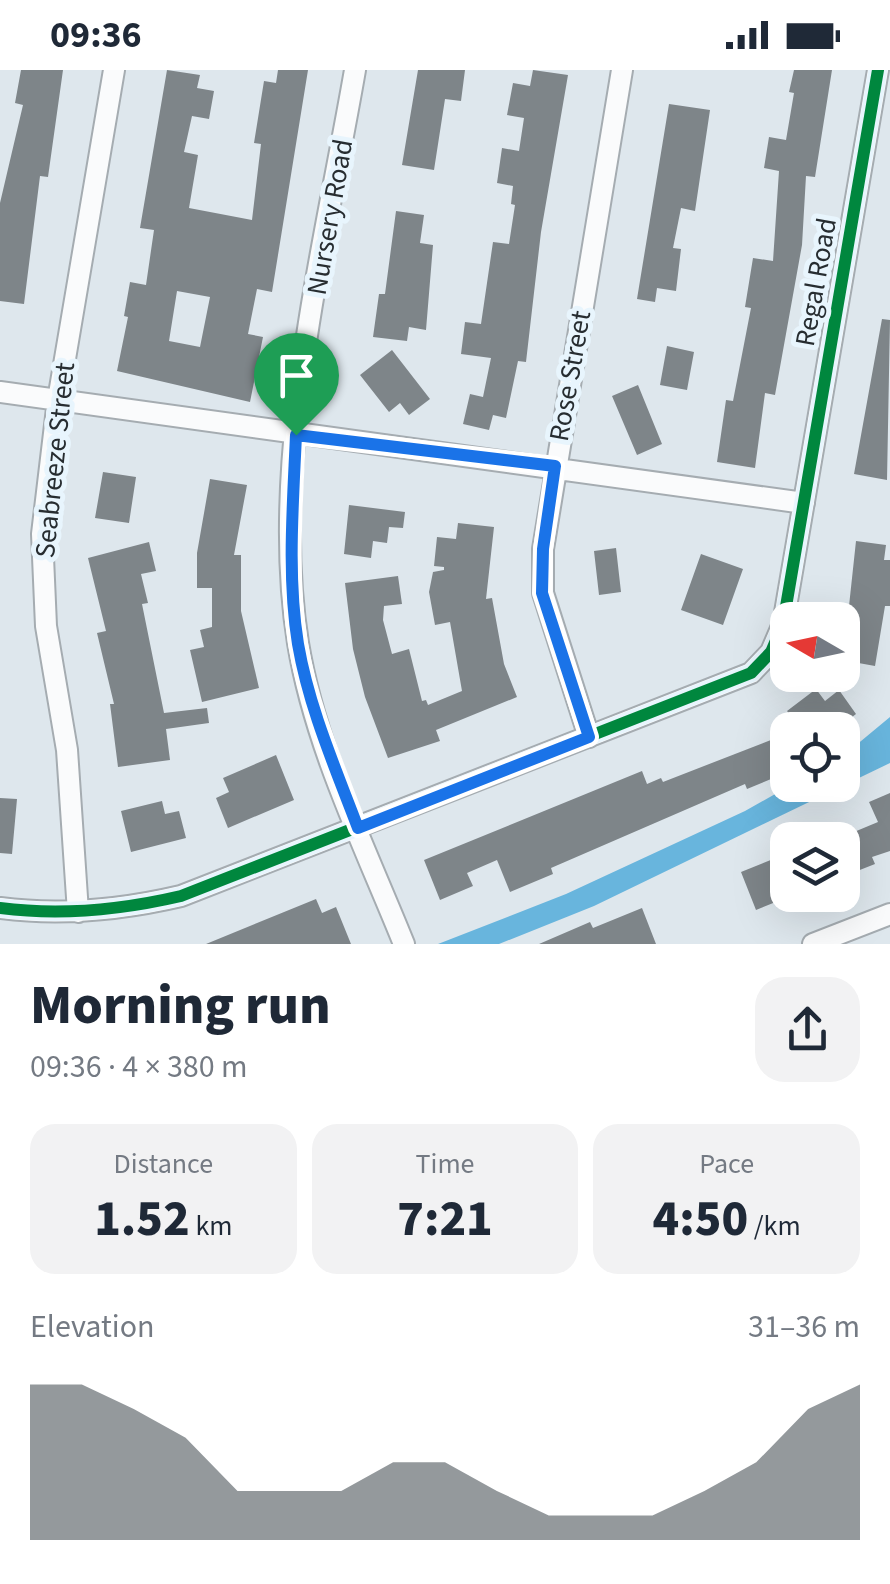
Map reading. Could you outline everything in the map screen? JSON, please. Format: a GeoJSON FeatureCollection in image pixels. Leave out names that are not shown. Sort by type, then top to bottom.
{"type":"FeatureCollection","features":[{"type":"Feature","properties":{"kind":"street","name":"Seabreeze Street"},"geometry":{"type":"LineString","coordinates":[[78,912],[67,750],[46,626],[42,534],[58,400],[114,70]]}},
{"type":"Feature","properties":{"kind":"street","name":"Nursery Road"},"geometry":{"type":"LineString","coordinates":[[355,70],[300,389],[292,537],[298,642],[315,715],[404,944]]}},
{"type":"Feature","properties":{"kind":"street","name":"Rose Street"},"geometry":{"type":"LineString","coordinates":[[589,737],[542,593],[543,549],[622,70]]}},
{"type":"Feature","properties":{"kind":"street","name":"Regal Road"},"geometry":{"type":"LineString","coordinates":[[0,908],[78,912],[130,908],[181,896],[751,673],[771,652],[783,624],[878,70]]}},
{"type":"Feature","properties":{"kind":"street"},"geometry":{"type":"LineString","coordinates":[[0,392],[804,503]]}},
{"type":"Feature","properties":{"kind":"street"},"geometry":{"type":"LineString","coordinates":[[812,944],[890,914]]}},
{"type":"Feature","properties":{"kind":"water"},"geometry":{"type":"Polygon","coordinates":[[[890,717],[890,763],[860,777],[860,742],[890,717]]]}},
{"type":"Feature","properties":{"kind":"water"},"geometry":{"type":"Polygon","coordinates":[[[770,797],[770,802],[809,802],[594,906],[499,944],[438,944],[566,894],[770,797]]]}},
{"type":"Feature","properties":{"kind":"building"},"geometry":{"type":"Polygon","coordinates":[[[21,70],[63,70],[48,177],[40,176],[24,304],[0,301],[0,203],[23,105],[15,103],[21,70]]]}},
{"type":"Feature","properties":{"kind":"building"},"geometry":{"type":"Polygon","coordinates":[[[167,70],[200,75],[197,88],[214,91],[209,119],[192,116],[184,152],[198,155],[189,208],[252,220],[261,144],[254,143],[264,81],[276,83],[278,70],[308,70],[272,292],[257,289],[248,334],[263,337],[250,402],[117,371],[128,317],[124,316],[130,282],[146,285],[154,230],[140,228],[167,70]],[[177,291],[169,341],[200,347],[210,297],[177,291]]]}},
{"type":"Feature","properties":{"kind":"building"},"geometry":{"type":"Polygon","coordinates":[[[418,70],[465,70],[461,101],[445,99],[434,170],[402,165],[418,70]]]}},
{"type":"Feature","properties":{"kind":"building"},"geometry":{"type":"Polygon","coordinates":[[[533,70],[568,75],[541,232],[526,362],[518,361],[506,418],[493,415],[489,430],[463,424],[470,394],[483,397],[491,358],[461,354],[465,322],[481,324],[493,242],[509,244],[515,205],[511,204],[513,186],[497,183],[502,148],[519,151],[524,118],[507,115],[513,83],[530,86],[533,70]]]}},
{"type":"Feature","properties":{"kind":"building"},"geometry":{"type":"Polygon","coordinates":[[[794,70],[832,70],[815,177],[806,176],[802,245],[775,395],[765,393],[755,468],[717,462],[726,400],[733,401],[751,308],[745,307],[753,258],[773,261],[779,171],[764,168],[769,137],[786,140],[794,70]]]}},
{"type":"Feature","properties":{"kind":"building"},"geometry":{"type":"Polygon","coordinates":[[[669,104],[710,110],[695,211],[681,208],[673,248],[681,249],[676,291],[657,288],[655,302],[637,299],[669,104]]]}},
{"type":"Feature","properties":{"kind":"building"},"geometry":{"type":"Polygon","coordinates":[[[396,211],[424,215],[420,243],[433,245],[426,330],[409,327],[407,341],[373,337],[379,294],[385,294],[396,211]]]}},
{"type":"Feature","properties":{"kind":"building"},"geometry":{"type":"Polygon","coordinates":[[[882,319],[890,320],[887,480],[854,474],[882,319]]]}},
{"type":"Feature","properties":{"kind":"building"},"geometry":{"type":"Polygon","coordinates":[[[667,346],[694,352],[687,390],[660,385],[667,346]]]}},
{"type":"Feature","properties":{"kind":"building"},"geometry":{"type":"Polygon","coordinates":[[[392,350],[430,399],[409,415],[400,403],[389,412],[360,375],[392,350]]]}},
{"type":"Feature","properties":{"kind":"building"},"geometry":{"type":"Polygon","coordinates":[[[638,385],[662,444],[637,455],[612,396],[638,385]]]}},
{"type":"Feature","properties":{"kind":"building"},"geometry":{"type":"Polygon","coordinates":[[[103,472],[136,477],[129,523],[95,518],[103,472]]]}},
{"type":"Feature","properties":{"kind":"building"},"geometry":{"type":"Polygon","coordinates":[[[210,479],[247,485],[234,555],[241,555],[241,611],[259,688],[202,702],[190,650],[204,647],[200,630],[212,627],[212,588],[197,588],[197,553],[210,479]]]}},
{"type":"Feature","properties":{"kind":"building"},"geometry":{"type":"Polygon","coordinates":[[[349,505],[405,512],[403,528],[389,527],[387,543],[373,541],[371,558],[344,554],[349,505]]]}},
{"type":"Feature","properties":{"kind":"building"},"geometry":{"type":"Polygon","coordinates":[[[458,523],[494,527],[486,599],[492,598],[504,664],[517,697],[436,730],[440,741],[388,758],[365,697],[353,649],[345,583],[398,576],[402,604],[384,606],[383,620],[392,654],[409,649],[422,701],[426,700],[428,705],[462,691],[450,622],[435,625],[429,592],[433,572],[444,570],[434,566],[437,537],[456,539],[458,523]]]}},
{"type":"Feature","properties":{"kind":"building"},"geometry":{"type":"Polygon","coordinates":[[[856,541],[886,545],[884,560],[890,560],[890,606],[885,606],[875,666],[860,663],[860,602],[849,602],[856,541]]]}},
{"type":"Feature","properties":{"kind":"building"},"geometry":{"type":"Polygon","coordinates":[[[149,542],[156,571],[141,574],[148,603],[142,604],[164,713],[207,708],[209,723],[166,729],[170,760],[118,767],[110,704],[114,704],[97,633],[106,631],[88,558],[149,542]]]}},
{"type":"Feature","properties":{"kind":"building"},"geometry":{"type":"Polygon","coordinates":[[[616,548],[621,592],[599,595],[594,551],[616,548]]]}},
{"type":"Feature","properties":{"kind":"building"},"geometry":{"type":"Polygon","coordinates":[[[701,554],[743,569],[723,625],[681,610],[701,554]]]}},
{"type":"Feature","properties":{"kind":"building"},"geometry":{"type":"Polygon","coordinates":[[[812,692],[818,692],[825,701],[840,692],[855,712],[788,712],[812,692]]]}},
{"type":"Feature","properties":{"kind":"building"},"geometry":{"type":"Polygon","coordinates":[[[770,740],[770,779],[747,789],[745,784],[551,868],[553,874],[510,892],[497,860],[467,873],[473,886],[440,900],[424,860],[642,771],[647,784],[661,778],[663,782],[770,740]]]}},
{"type":"Feature","properties":{"kind":"building"},"geometry":{"type":"Polygon","coordinates":[[[276,755],[294,800],[228,828],[216,798],[229,792],[223,778],[276,755]]]}},
{"type":"Feature","properties":{"kind":"building"},"geometry":{"type":"Polygon","coordinates":[[[890,793],[890,851],[872,857],[875,864],[860,870],[860,830],[878,822],[869,802],[890,793]]]}},
{"type":"Feature","properties":{"kind":"building"},"geometry":{"type":"Polygon","coordinates":[[[0,798],[17,799],[12,854],[0,853],[0,798]]]}},
{"type":"Feature","properties":{"kind":"building"},"geometry":{"type":"Polygon","coordinates":[[[162,801],[165,814],[179,811],[186,838],[131,852],[121,811],[162,801]]]}},
{"type":"Feature","properties":{"kind":"building"},"geometry":{"type":"Polygon","coordinates":[[[770,860],[770,904],[756,910],[741,872],[770,860]]]}},
{"type":"Feature","properties":{"kind":"building"},"geometry":{"type":"Polygon","coordinates":[[[316,899],[322,913],[336,907],[351,944],[206,944],[316,899]]]}},
{"type":"Feature","properties":{"kind":"building"},"geometry":{"type":"Polygon","coordinates":[[[642,908],[656,944],[539,944],[590,922],[593,928],[642,908]]]}},
{"type":"Feature","properties":{"kind":"cycle path"},"geometry":{"type":"LineString","coordinates":[[0,908],[91,910],[181,896],[751,673],[771,652],[783,624],[878,70]]}},
{"type":"Feature","properties":{"kind":"route"},"geometry":{"type":"LineString","coordinates":[[296,435],[555,466],[543,549],[542,593],[589,737],[358,828],[315,715],[298,642],[292,537],[296,435]]}}]}
